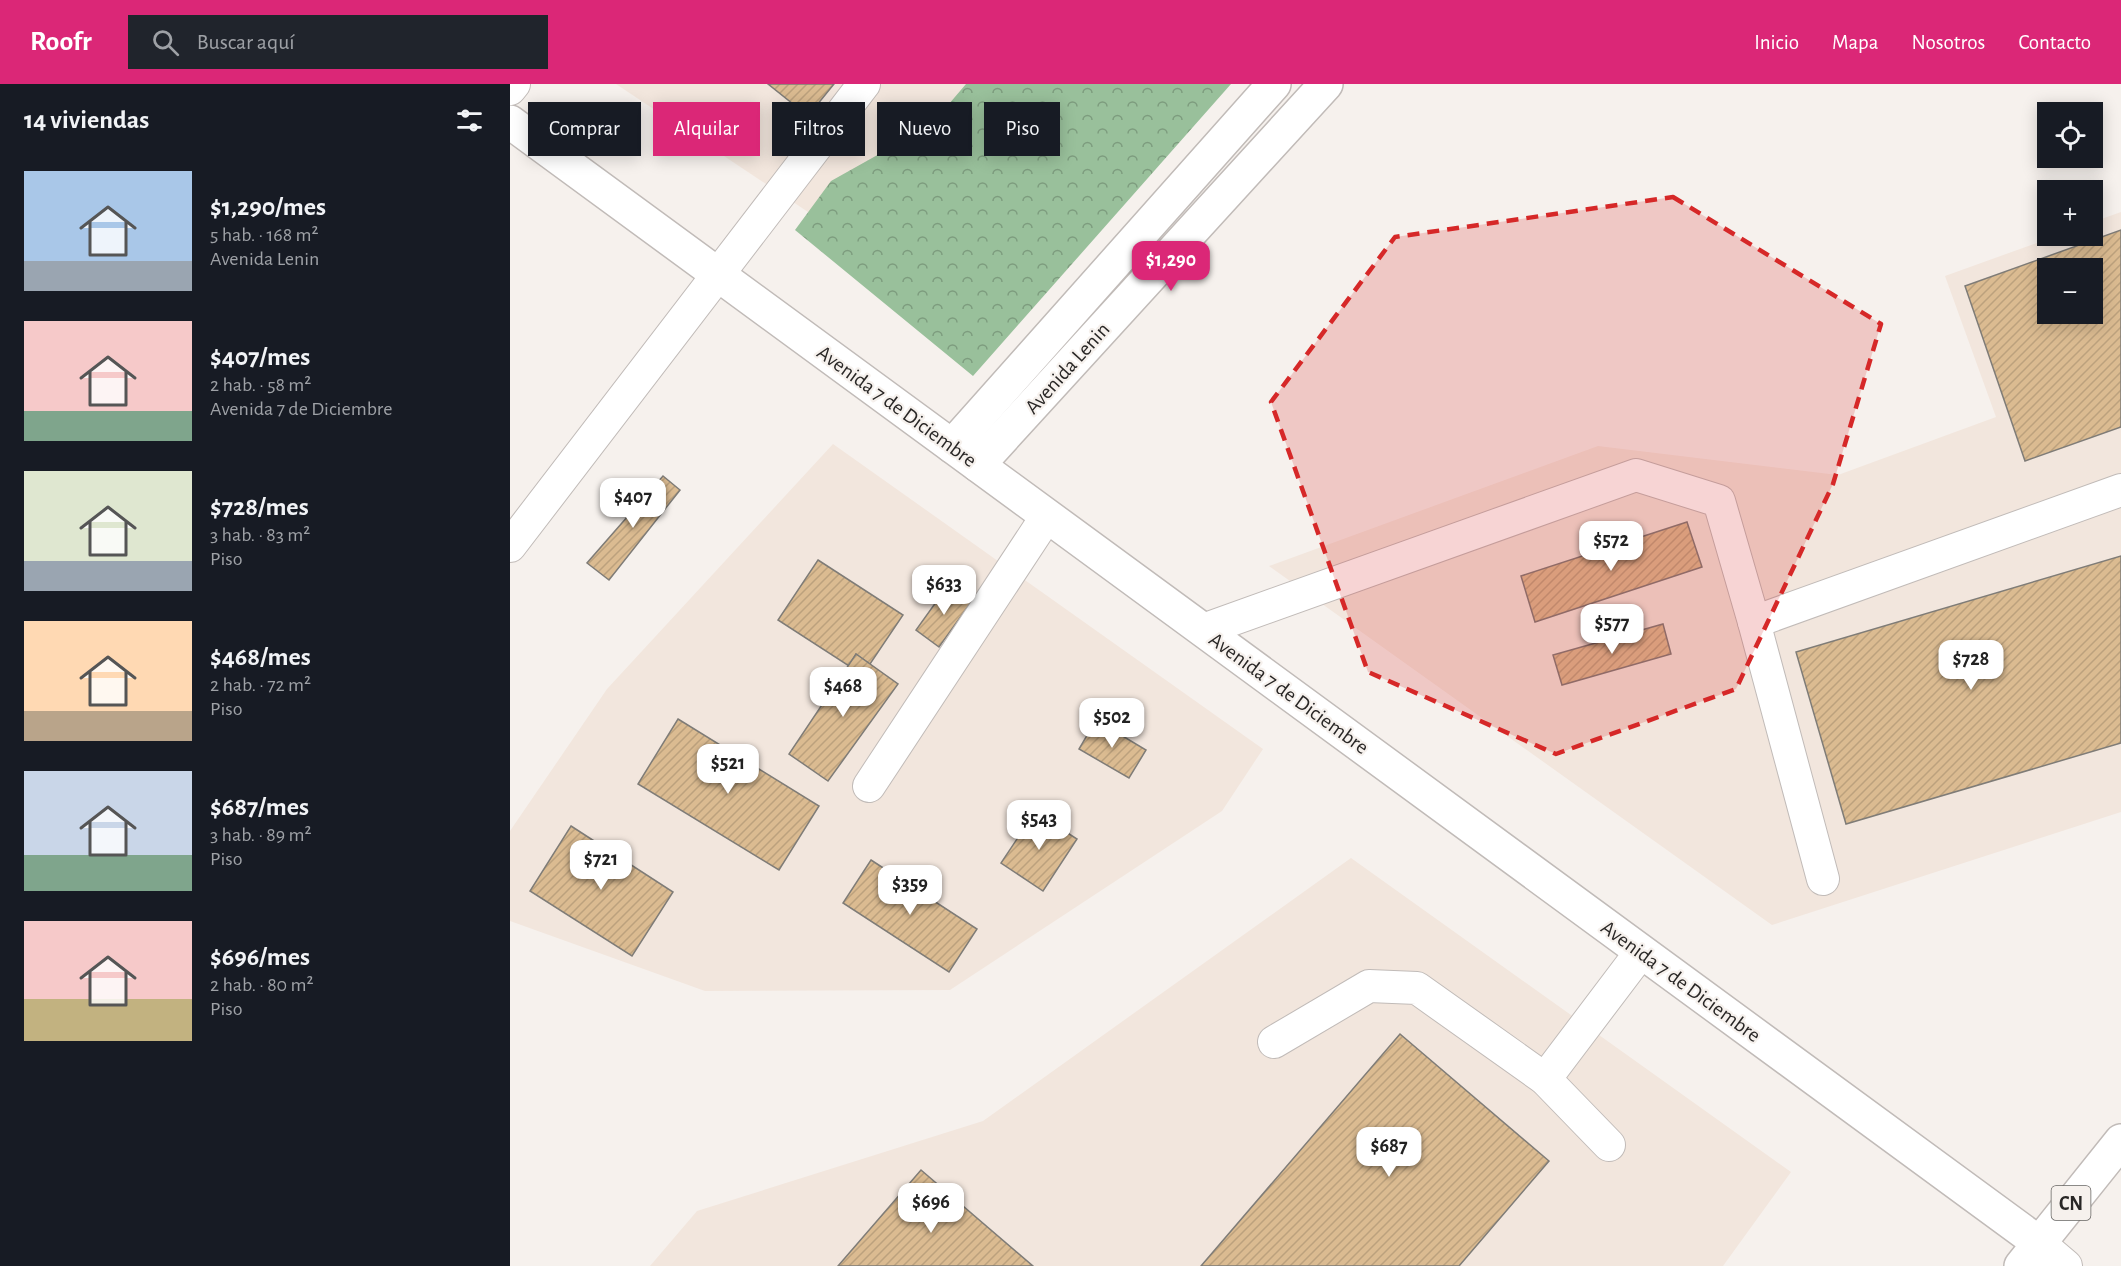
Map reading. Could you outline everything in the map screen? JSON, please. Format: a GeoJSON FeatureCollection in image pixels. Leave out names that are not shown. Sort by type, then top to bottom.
{"type":"FeatureCollection","features":[{"type":"Feature","properties":{"kind":"main road","name":"Avenida Lenin"},"geometry":{"type":"LineString","coordinates":[[952,446],[1274,84]]}},
{"type":"Feature","properties":{"kind":"main road","name":"Avenida Lenin"},"geometry":{"type":"LineString","coordinates":[[978,465],[1326,84]]}},
{"type":"Feature","properties":{"kind":"main road","name":"Avenida 7 de Diciembre"},"geometry":{"type":"LineString","coordinates":[[510,122],[1641,952],[2030,1255]]}},
{"type":"Feature","properties":{"kind":"main road","name":"CN"},"geometry":{"type":"LineString","coordinates":[[2030,1255],[2121,1141]]}},
{"type":"Feature","properties":{"kind":"street"},"geometry":{"type":"LineString","coordinates":[[510,89],[514,84]]}},
{"type":"Feature","properties":{"kind":"street"},"geometry":{"type":"LineString","coordinates":[[510,546],[864,84]]}},
{"type":"Feature","properties":{"kind":"street"},"geometry":{"type":"LineString","coordinates":[[1203,630],[1636,475],[1719,501],[1823,879]]}},
{"type":"Feature","properties":{"kind":"street"},"geometry":{"type":"LineString","coordinates":[[1754,622],[2121,490]]}},
{"type":"Feature","properties":{"kind":"street"},"geometry":{"type":"LineString","coordinates":[[869,786],[1047,516]]}},
{"type":"Feature","properties":{"kind":"street"},"geometry":{"type":"LineString","coordinates":[[1545,1079],[1641,952]]}},
{"type":"Feature","properties":{"kind":"street"},"geometry":{"type":"LineString","coordinates":[[1274,1042],[1369,986],[1417,988],[1545,1079],[1609,1145]]}},
{"type":"Feature","properties":{"kind":"street","name":"Avenida 7 de Diciembre"},"geometry":{"type":"LineString","coordinates":[[2030,1255],[2066,1266]]}},
{"type":"Feature","properties":{"kind":"highlighted area"},"geometry":{"type":"Polygon","coordinates":[[[1673,197],[1881,324],[1833,484],[1736,689],[1556,754],[1368,672],[1271,402],[1395,237],[1673,197]]]}},
{"type":"Feature","properties":{"kind":"shaded area"},"geometry":{"type":"Polygon","coordinates":[[[616,84],[981,84],[969,102],[877,102],[877,156],[933,156],[868,252],[724,156],[760,156],[760,102],[653,102],[653,109],[616,84]]]}},
{"type":"Feature","properties":{"kind":"shaded area"},"geometry":{"type":"Polygon","coordinates":[[[2121,212],[2121,812],[1772,925],[1269,566],[1598,446],[1838,475],[1996,417],[1945,276],[2037,243],[2037,246],[2103,246],[2103,218],[2121,212]]]}},
{"type":"Feature","properties":{"kind":"shaded area"},"geometry":{"type":"Polygon","coordinates":[[[833,444],[1263,749],[1222,811],[950,990],[705,991],[510,921],[510,831],[607,689],[833,444]]]}},
{"type":"Feature","properties":{"kind":"shaded area"},"geometry":{"type":"Polygon","coordinates":[[[1351,858],[1791,1172],[1723,1266],[650,1266],[697,1211],[983,1121],[1351,858]]]}},
{"type":"Feature","properties":{"kind":"green space"},"geometry":{"type":"Polygon","coordinates":[[[966,84],[1231,84],[973,376],[795,230],[831,181],[877,155],[972,156],[972,102],[951,102],[966,84]]]}},
{"type":"Feature","properties":{"kind":"building"},"geometry":{"type":"Polygon","coordinates":[[[768,84],[834,84],[819,102],[790,102],[768,84]]]}},
{"type":"Feature","properties":{"kind":"building"},"geometry":{"type":"Polygon","coordinates":[[[2121,230],[2121,427],[2025,461],[1965,286],[2037,260],[2037,324],[2103,324],[2103,258],[2043,258],[2076,246],[2103,246],[2103,236],[2121,230]]]}},
{"type":"Feature","properties":{"kind":"building"},"geometry":{"type":"Polygon","coordinates":[[[663,476],[680,490],[609,580],[587,563],[663,476]]]}},
{"type":"Feature","properties":{"kind":"building"},"geometry":{"type":"Polygon","coordinates":[[[1687,522],[1702,567],[1535,622],[1521,576],[1687,522]]]}},
{"type":"Feature","properties":{"kind":"building"},"geometry":{"type":"Polygon","coordinates":[[[2121,556],[2121,743],[1846,824],[1796,652],[2121,556]]]}},
{"type":"Feature","properties":{"kind":"building"},"geometry":{"type":"Polygon","coordinates":[[[818,560],[903,615],[870,664],[856,654],[849,666],[778,620],[818,560]]]}},
{"type":"Feature","properties":{"kind":"building"},"geometry":{"type":"Polygon","coordinates":[[[949,584],[972,601],[939,647],[916,630],[949,584]]]}},
{"type":"Feature","properties":{"kind":"building"},"geometry":{"type":"Polygon","coordinates":[[[1663,624],[1671,654],[1562,685],[1553,655],[1663,624]]]}},
{"type":"Feature","properties":{"kind":"building"},"geometry":{"type":"Polygon","coordinates":[[[856,654],[898,684],[828,781],[789,754],[856,654]]]}},
{"type":"Feature","properties":{"kind":"building"},"geometry":{"type":"Polygon","coordinates":[[[678,719],[819,806],[779,870],[638,784],[678,719]]]}},
{"type":"Feature","properties":{"kind":"building"},"geometry":{"type":"Polygon","coordinates":[[[1096,720],[1146,750],[1129,778],[1079,749],[1096,720]]]}},
{"type":"Feature","properties":{"kind":"building"},"geometry":{"type":"Polygon","coordinates":[[[1035,812],[1077,839],[1043,891],[1001,863],[1035,812]]]}},
{"type":"Feature","properties":{"kind":"building"},"geometry":{"type":"Polygon","coordinates":[[[571,826],[673,892],[632,956],[530,891],[571,826]]]}},
{"type":"Feature","properties":{"kind":"building"},"geometry":{"type":"Polygon","coordinates":[[[871,860],[977,929],[949,972],[843,903],[871,860]]]}},
{"type":"Feature","properties":{"kind":"building"},"geometry":{"type":"Polygon","coordinates":[[[1400,1034],[1549,1161],[1459,1266],[1201,1266],[1400,1034]]]}},
{"type":"Feature","properties":{"kind":"building"},"geometry":{"type":"Polygon","coordinates":[[[921,1170],[1033,1266],[838,1266],[921,1170]]]}}]}
